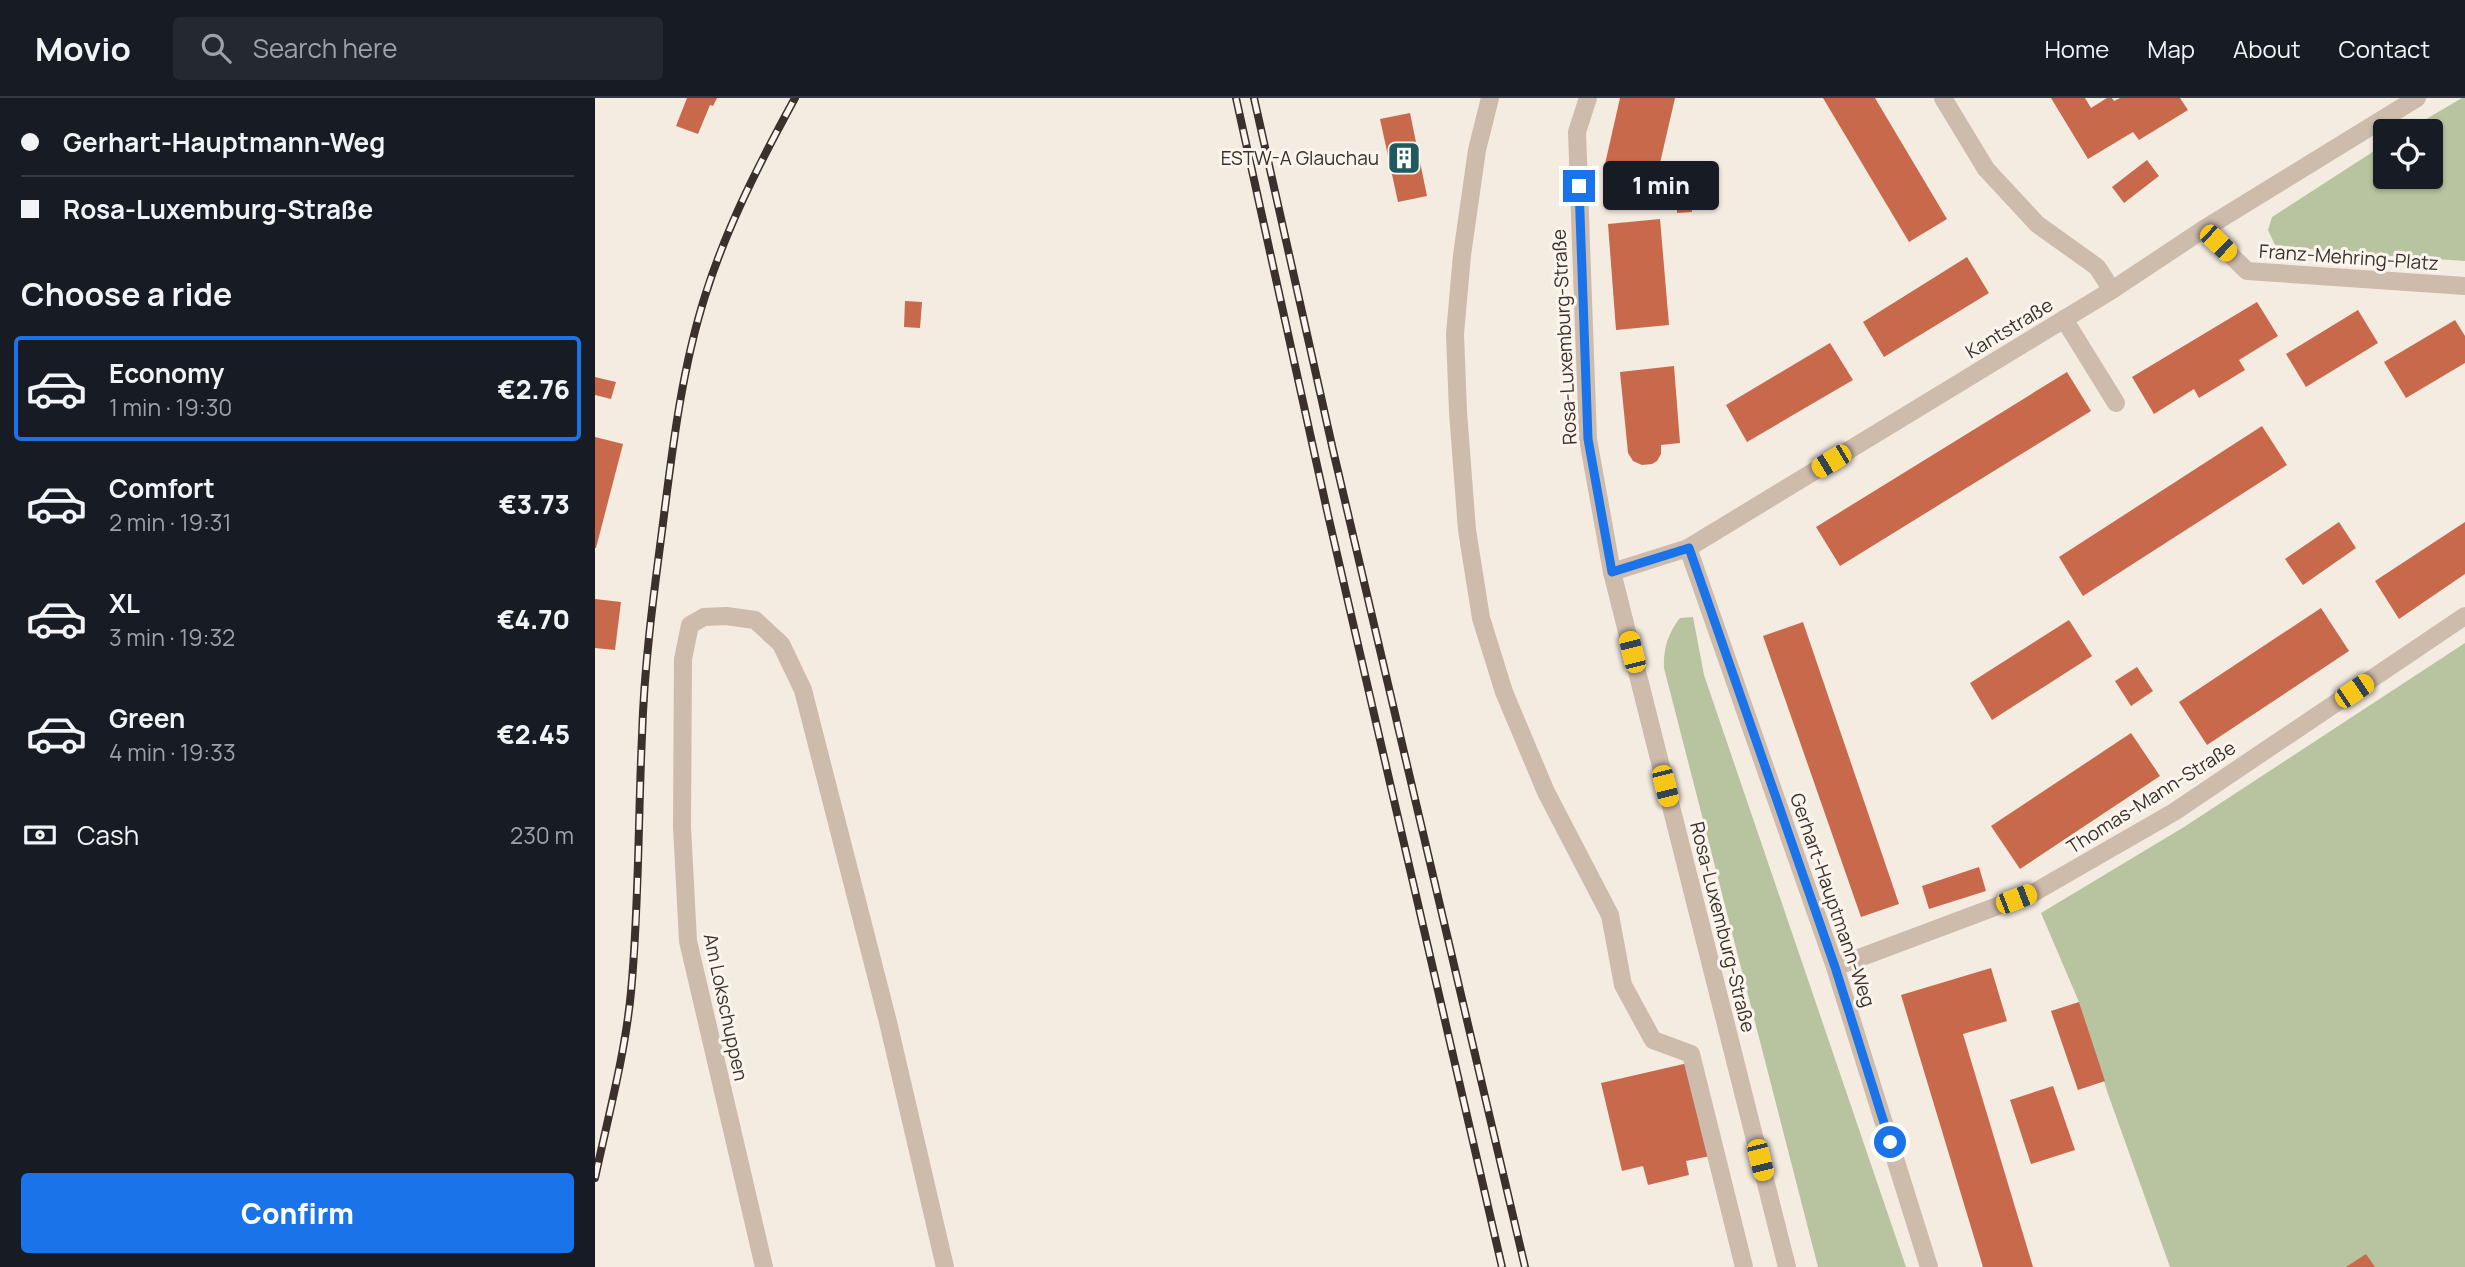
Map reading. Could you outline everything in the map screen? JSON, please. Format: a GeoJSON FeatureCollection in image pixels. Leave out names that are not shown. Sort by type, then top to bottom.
{"type":"FeatureCollection","features":[{"type":"Feature","properties":{"kind":"street"},"geometry":{"type":"LineString","coordinates":[[1490,98],[1477,150],[1462,254],[1455,334],[1467,530],[1481,618],[1504,692],[1546,792],[1610,915],[1623,985],[1653,1040],[1691,1054],[1744,1267]]}},
{"type":"Feature","properties":{"kind":"street","name":"Rosa-Luxemburg-Straße"},"geometry":{"type":"LineString","coordinates":[[1588,98],[1577,132],[1587,426],[1612,572],[1787,1267]]}},
{"type":"Feature","properties":{"kind":"street"},"geometry":{"type":"LineString","coordinates":[[1943,98],[1986,169],[2037,224],[2097,267],[2112,290]]}},
{"type":"Feature","properties":{"kind":"street","name":"Kantstraße"},"geometry":{"type":"LineString","coordinates":[[1612,572],[1689,548],[2112,290],[2204,229],[2417,98]]}},
{"type":"Feature","properties":{"kind":"street","name":"Franz-Mehring-Platz"},"geometry":{"type":"LineString","coordinates":[[2204,229],[2247,271],[2465,286]]}},
{"type":"Feature","properties":{"kind":"street"},"geometry":{"type":"LineString","coordinates":[[2064,319],[2116,403]]}},
{"type":"Feature","properties":{"kind":"street","name":"Gerhart-Hauptmann-Weg"},"geometry":{"type":"LineString","coordinates":[[1689,548],[1835,967],[1929,1267]]}},
{"type":"Feature","properties":{"kind":"street","name":"Am Lokschuppen"},"geometry":{"type":"LineString","coordinates":[[764,1267],[688,941],[682,827],[683,659],[690,625],[703,617],[726,616],[755,620],[781,644],[803,690],[888,1022],[945,1267]]}},
{"type":"Feature","properties":{"kind":"street","name":"Thomas-Mann-Straße"},"geometry":{"type":"LineString","coordinates":[[1835,967],[2035,892],[2174,812],[2465,616]]}},
{"type":"Feature","properties":{"kind":"green space"},"geometry":{"type":"Polygon","coordinates":[[[2465,98],[2465,261],[2275,245],[2268,230],[2272,217],[2373,152],[2373,189],[2443,189],[2443,119],[2426,119],[2465,98]]]}},
{"type":"Feature","properties":{"kind":"green space"},"geometry":{"type":"Polygon","coordinates":[[[1693,617],[1704,675],[1906,1267],[1818,1267],[1664,668],[1665,648],[1672,630],[1680,618],[1693,617]]]}},
{"type":"Feature","properties":{"kind":"green space"},"geometry":{"type":"Polygon","coordinates":[[[2465,643],[2465,1267],[2170,1267],[2108,1094],[2079,1002],[2041,913],[2184,827],[2465,643]]]}},
{"type":"Feature","properties":{"kind":"building"},"geometry":{"type":"Polygon","coordinates":[[[687,98],[717,98],[713,106],[710,105],[698,134],[676,126],[687,98]]]}},
{"type":"Feature","properties":{"kind":"building"},"geometry":{"type":"Polygon","coordinates":[[[1620,98],[1675,98],[1657,176],[1605,164],[1620,98]]]}},
{"type":"Feature","properties":{"kind":"building"},"geometry":{"type":"Polygon","coordinates":[[[1823,98],[1875,98],[1947,219],[1909,242],[1823,98]]]}},
{"type":"Feature","properties":{"kind":"building"},"geometry":{"type":"Polygon","coordinates":[[[2051,98],[2085,98],[2091,108],[2107,98],[2114,101],[2120,98],[2180,98],[2188,110],[2139,140],[2133,132],[2088,159],[2051,98]]]}},
{"type":"Feature","properties":{"kind":"building","name":"ESTW-A Glauchau"},"geometry":{"type":"Polygon","coordinates":[[[1410,113],[1427,196],[1398,202],[1380,119],[1410,113]]]}},
{"type":"Feature","properties":{"kind":"building"},"geometry":{"type":"Polygon","coordinates":[[[2147,160],[2159,176],[2124,203],[2112,187],[2147,160]]]}},
{"type":"Feature","properties":{"kind":"building"},"geometry":{"type":"Polygon","coordinates":[[[1691,188],[1692,212],[1677,213],[1676,189],[1691,188]]]}},
{"type":"Feature","properties":{"kind":"building"},"geometry":{"type":"Polygon","coordinates":[[[1660,219],[1669,325],[1616,330],[1608,224],[1660,219]]]}},
{"type":"Feature","properties":{"kind":"building"},"geometry":{"type":"Polygon","coordinates":[[[1967,257],[1989,293],[1884,357],[1863,322],[1967,257]]]}},
{"type":"Feature","properties":{"kind":"building"},"geometry":{"type":"Polygon","coordinates":[[[905,301],[922,302],[920,328],[904,327],[905,301]]]}},
{"type":"Feature","properties":{"kind":"building"},"geometry":{"type":"Polygon","coordinates":[[[2257,302],[2278,336],[2239,360],[2245,370],[2199,398],[2194,389],[2154,414],[2132,377],[2257,302]]]}},
{"type":"Feature","properties":{"kind":"building"},"geometry":{"type":"Polygon","coordinates":[[[2358,310],[2378,343],[2306,387],[2286,354],[2358,310]]]}},
{"type":"Feature","properties":{"kind":"building"},"geometry":{"type":"Polygon","coordinates":[[[2455,320],[2465,336],[2465,363],[2406,398],[2384,362],[2455,320]]]}},
{"type":"Feature","properties":{"kind":"building"},"geometry":{"type":"Polygon","coordinates":[[[1830,343],[1853,380],[1747,442],[1726,405],[1830,343]]]}},
{"type":"Feature","properties":{"kind":"building"},"geometry":{"type":"Polygon","coordinates":[[[1674,366],[1680,443],[1661,445],[1661,454],[1657,461],[1642,465],[1633,461],[1628,453],[1620,372],[1674,366]]]}},
{"type":"Feature","properties":{"kind":"building"},"geometry":{"type":"Polygon","coordinates":[[[2067,372],[2091,411],[1840,566],[1816,527],[2067,372]]]}},
{"type":"Feature","properties":{"kind":"building"},"geometry":{"type":"Polygon","coordinates":[[[595,377],[616,382],[611,399],[595,395],[595,377]]]}},
{"type":"Feature","properties":{"kind":"building"},"geometry":{"type":"Polygon","coordinates":[[[2262,426],[2287,465],[2083,596],[2059,557],[2262,426]]]}},
{"type":"Feature","properties":{"kind":"building"},"geometry":{"type":"Polygon","coordinates":[[[595,437],[623,444],[596,548],[595,548],[595,437]]]}},
{"type":"Feature","properties":{"kind":"building"},"geometry":{"type":"Polygon","coordinates":[[[2339,522],[2356,548],[2303,585],[2285,559],[2339,522]]]}},
{"type":"Feature","properties":{"kind":"building"},"geometry":{"type":"Polygon","coordinates":[[[2465,522],[2465,574],[2399,619],[2375,581],[2465,522]]]}},
{"type":"Feature","properties":{"kind":"building"},"geometry":{"type":"Polygon","coordinates":[[[595,599],[621,602],[615,650],[595,648],[595,599]]]}},
{"type":"Feature","properties":{"kind":"building"},"geometry":{"type":"Polygon","coordinates":[[[2321,608],[2349,651],[2207,745],[2179,702],[2321,608]]]}},
{"type":"Feature","properties":{"kind":"building"},"geometry":{"type":"Polygon","coordinates":[[[2069,620],[2092,656],[1992,720],[1970,683],[2069,620]]]}},
{"type":"Feature","properties":{"kind":"building"},"geometry":{"type":"Polygon","coordinates":[[[1803,622],[1899,904],[1861,917],[1763,636],[1803,622]]]}},
{"type":"Feature","properties":{"kind":"building"},"geometry":{"type":"Polygon","coordinates":[[[2137,667],[2153,691],[2131,706],[2115,681],[2137,667]]]}},
{"type":"Feature","properties":{"kind":"building"},"geometry":{"type":"Polygon","coordinates":[[[2131,733],[2160,776],[2020,869],[1991,826],[2131,733]]]}},
{"type":"Feature","properties":{"kind":"building"},"geometry":{"type":"Polygon","coordinates":[[[1979,867],[1986,891],[1929,909],[1922,886],[1979,867]]]}},
{"type":"Feature","properties":{"kind":"building"},"geometry":{"type":"Polygon","coordinates":[[[1991,968],[2007,1021],[1963,1034],[2033,1267],[1983,1267],[1901,995],[1991,968]]]}},
{"type":"Feature","properties":{"kind":"building"},"geometry":{"type":"Polygon","coordinates":[[[2079,1002],[2105,1081],[2078,1090],[2051,1011],[2079,1002]]]}},
{"type":"Feature","properties":{"kind":"building"},"geometry":{"type":"Polygon","coordinates":[[[1688,1063],[1710,1156],[1686,1161],[1689,1175],[1648,1185],[1643,1166],[1622,1171],[1601,1083],[1688,1063]]]}},
{"type":"Feature","properties":{"kind":"building"},"geometry":{"type":"Polygon","coordinates":[[[2053,1086],[2075,1150],[2031,1164],[2010,1100],[2053,1086]]]}},
{"type":"Feature","properties":{"kind":"building"},"geometry":{"type":"Polygon","coordinates":[[[2366,1254],[2375,1267],[2346,1267],[2366,1254]]]}},
{"type":"Feature","properties":{"kind":"railway"},"geometry":{"type":"LineString","coordinates":[[595,1178],[620,1062],[631,992],[647,659],[683,383],[705,296],[723,245],[757,170],[795,98]]}},
{"type":"Feature","properties":{"kind":"railway"},"geometry":{"type":"LineString","coordinates":[[1236,98],[1328,515],[1502,1267]]}},
{"type":"Feature","properties":{"kind":"railway"},"geometry":{"type":"LineString","coordinates":[[1254,98],[1333,450],[1525,1267]]}},
{"type":"Feature","properties":{"kind":"place","name":"ESTW-A Glauchau"},"geometry":{"type":"Point","coordinates":[1404,158]}},
{"type":"Feature","properties":{"kind":"route"},"geometry":{"type":"LineString","coordinates":[[1579,186],[1588,439],[1612,572],[1689,548],[1835,967],[1890,1142]]}}]}
